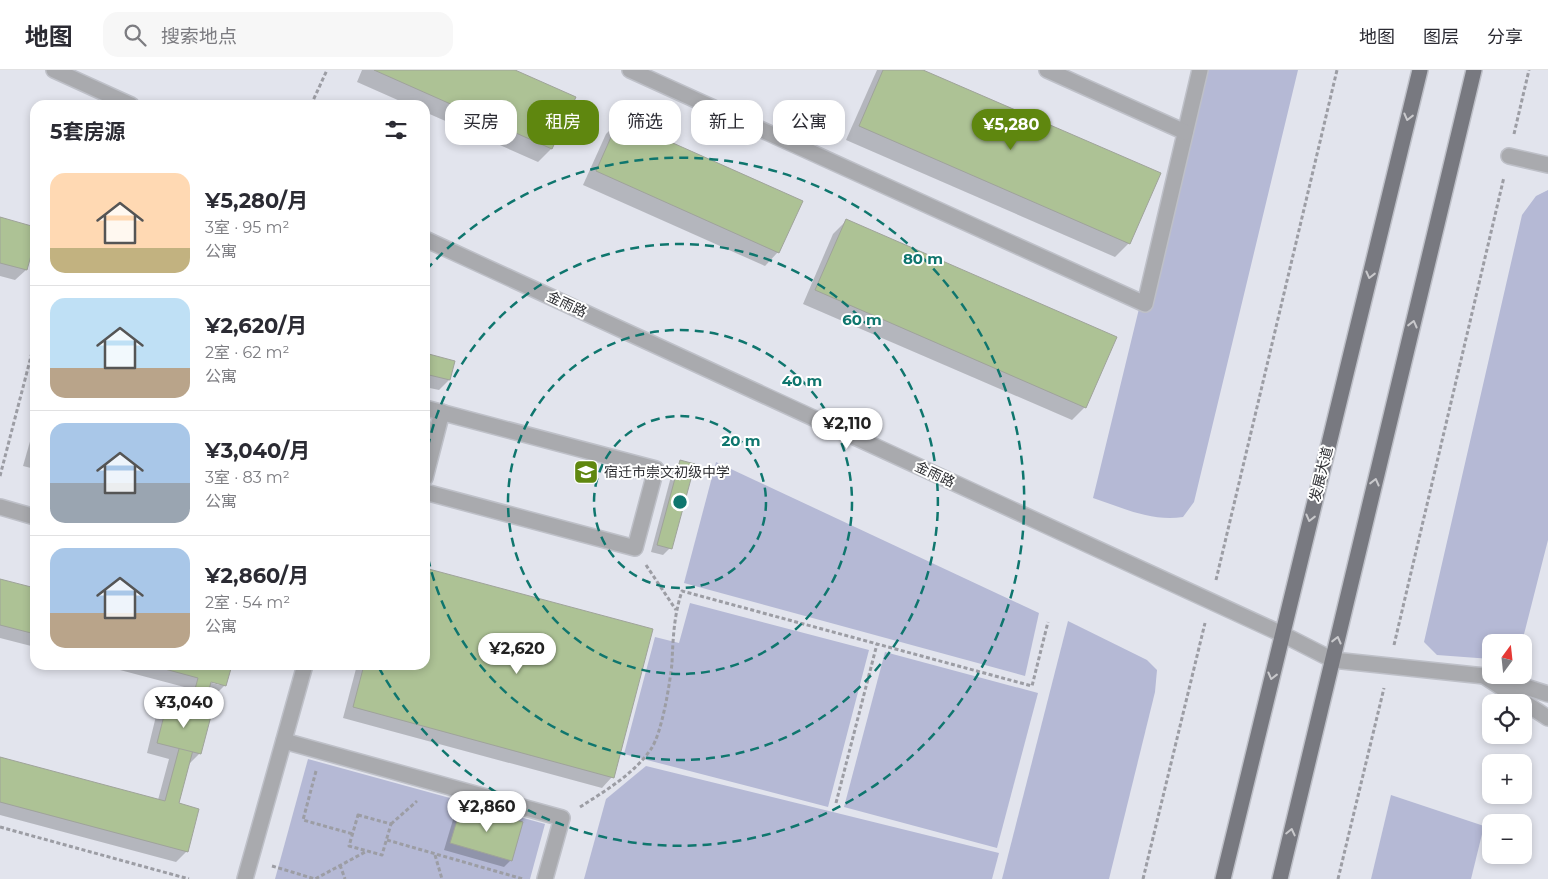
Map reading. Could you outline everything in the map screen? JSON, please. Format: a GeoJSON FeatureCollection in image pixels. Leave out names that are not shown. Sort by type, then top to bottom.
{"type":"FeatureCollection","features":[{"type":"Feature","properties":{"kind":"main road","name":"发展大道"},"geometry":{"type":"LineString","coordinates":[[1223,879],[1420,70]]}},
{"type":"Feature","properties":{"kind":"main road"},"geometry":{"type":"LineString","coordinates":[[1280,879],[1474,70]]}},
{"type":"Feature","properties":{"kind":"street"},"geometry":{"type":"LineString","coordinates":[[54,70],[120,100]]}},
{"type":"Feature","properties":{"kind":"street"},"geometry":{"type":"LineString","coordinates":[[630,70],[1145,304],[1200,70]]}},
{"type":"Feature","properties":{"kind":"street"},"geometry":{"type":"LineString","coordinates":[[1047,70],[1186,132]]}},
{"type":"Feature","properties":{"kind":"street"},"geometry":{"type":"LineString","coordinates":[[1508,156],[1548,165]]}},
{"type":"Feature","properties":{"kind":"street","name":"金雨路"},"geometry":{"type":"LineString","coordinates":[[430,241],[1211,601],[1332,660]]}},
{"type":"Feature","properties":{"kind":"street"},"geometry":{"type":"LineString","coordinates":[[430,409],[656,470],[635,548],[430,493]]}},
{"type":"Feature","properties":{"kind":"street"},"geometry":{"type":"LineString","coordinates":[[430,459],[442,412]]}},
{"type":"Feature","properties":{"kind":"street"},"geometry":{"type":"LineString","coordinates":[[0,507],[30,516]]}},
{"type":"Feature","properties":{"kind":"street"},"geometry":{"type":"LineString","coordinates":[[1332,660],[1482,676]]}},
{"type":"Feature","properties":{"kind":"street"},"geometry":{"type":"LineString","coordinates":[[245,879],[304,670]]}},
{"type":"Feature","properties":{"kind":"street"},"geometry":{"type":"LineString","coordinates":[[1496,684],[1548,718]]}},
{"type":"Feature","properties":{"kind":"street"},"geometry":{"type":"LineString","coordinates":[[1516,684],[1548,694]]}},
{"type":"Feature","properties":{"kind":"street"},"geometry":{"type":"LineString","coordinates":[[284,741],[562,818],[545,879]]}},
{"type":"Feature","properties":{"kind":"path"},"geometry":{"type":"LineString","coordinates":[[313,100],[327,70]]}},
{"type":"Feature","properties":{"kind":"path"},"geometry":{"type":"LineString","coordinates":[[1143,879],[1337,70]]}},
{"type":"Feature","properties":{"kind":"path"},"geometry":{"type":"LineString","coordinates":[[1338,879],[1529,70]]}},
{"type":"Feature","properties":{"kind":"path"},"geometry":{"type":"LineString","coordinates":[[0,476],[30,360]]}},
{"type":"Feature","properties":{"kind":"path"},"geometry":{"type":"LineString","coordinates":[[635,548],[676,610]]}},
{"type":"Feature","properties":{"kind":"path"},"geometry":{"type":"LineString","coordinates":[[562,818],[613,785],[633,769],[652,748],[658,733],[670,686],[676,610],[682,591],[1032,686],[1048,622]]}},
{"type":"Feature","properties":{"kind":"path"},"geometry":{"type":"LineString","coordinates":[[836,803],[877,644]]}},
{"type":"Feature","properties":{"kind":"path"},"geometry":{"type":"LineString","coordinates":[[322,751],[302,820],[353,834]]}},
{"type":"Feature","properties":{"kind":"path"},"geometry":{"type":"LineString","coordinates":[[391,824],[358,815],[349,846],[382,855],[391,824],[437,783]]}},
{"type":"Feature","properties":{"kind":"path"},"geometry":{"type":"LineString","coordinates":[[0,827],[189,879]]}},
{"type":"Feature","properties":{"kind":"path"},"geometry":{"type":"LineString","coordinates":[[387,840],[525,879]]}},
{"type":"Feature","properties":{"kind":"path"},"geometry":{"type":"LineString","coordinates":[[250,860],[315,879],[368,850]]}},
{"type":"Feature","properties":{"kind":"path"},"geometry":{"type":"LineString","coordinates":[[435,854],[442,879]]}},
{"type":"Feature","properties":{"kind":"path"},"geometry":{"type":"LineString","coordinates":[[340,865],[345,879]]}},
{"type":"Feature","properties":{"kind":"shaded area"},"geometry":{"type":"Polygon","coordinates":[[[1197,70],[1298,70],[1194,502],[1183,517],[1160,518],[1138,513],[1093,498],[1197,70]]]}},
{"type":"Feature","properties":{"kind":"shaded area"},"geometry":{"type":"Polygon","coordinates":[[[1548,190],[1548,540],[1524,634],[1482,634],[1482,658],[1437,655],[1424,642],[1522,215],[1536,196],[1548,190]]]}},
{"type":"Feature","properties":{"kind":"shaded area"},"geometry":{"type":"Polygon","coordinates":[[[716,462],[1039,613],[1025,676],[684,583],[716,462]]]}},
{"type":"Feature","properties":{"kind":"shaded area"},"geometry":{"type":"Polygon","coordinates":[[[690,603],[869,650],[828,807],[624,754],[655,637],[679,643],[690,603]]]}},
{"type":"Feature","properties":{"kind":"shaded area"},"geometry":{"type":"Polygon","coordinates":[[[1068,621],[1147,660],[1157,670],[1155,692],[1109,879],[1002,879],[1068,621]]]}},
{"type":"Feature","properties":{"kind":"shaded area"},"geometry":{"type":"Polygon","coordinates":[[[885,652],[1038,693],[997,848],[844,807],[885,652]]]}},
{"type":"Feature","properties":{"kind":"shaded area"},"geometry":{"type":"Polygon","coordinates":[[[308,759],[545,824],[530,879],[275,879],[308,759]]]}},
{"type":"Feature","properties":{"kind":"shaded area"},"geometry":{"type":"Polygon","coordinates":[[[646,766],[999,853],[992,879],[584,879],[606,799],[646,766]]]}},
{"type":"Feature","properties":{"kind":"shaded area"},"geometry":{"type":"Polygon","coordinates":[[[1391,795],[1482,825],[1482,834],[1471,879],[1371,879],[1391,795]]]}},
{"type":"Feature","properties":{"kind":"building"},"geometry":{"type":"Polygon","coordinates":[[[374,70],[515,70],[576,97],[575,100],[527,100],[527,138],[517,133],[517,100],[445,100],[445,102],[374,70]]]}},
{"type":"Feature","properties":{"kind":"building"},"geometry":{"type":"Polygon","coordinates":[[[883,70],[923,70],[1161,173],[1130,244],[859,126],[883,70]]]}},
{"type":"Feature","properties":{"kind":"building"},"geometry":{"type":"Polygon","coordinates":[[[609,142],[609,145],[677,145],[803,201],[779,253],[596,171],[609,142]]]}},
{"type":"Feature","properties":{"kind":"building"},"geometry":{"type":"Polygon","coordinates":[[[543,145],[554,145],[552,149],[543,145]]]}},
{"type":"Feature","properties":{"kind":"building"},"geometry":{"type":"Polygon","coordinates":[[[0,217],[30,226],[30,259],[27,270],[0,263],[0,217]]]}},
{"type":"Feature","properties":{"kind":"building"},"geometry":{"type":"Polygon","coordinates":[[[846,219],[1117,337],[1086,408],[815,290],[846,219]]]}},
{"type":"Feature","properties":{"kind":"building"},"geometry":{"type":"Polygon","coordinates":[[[430,354],[455,361],[450,380],[430,375],[430,354]]]}},
{"type":"Feature","properties":{"kind":"building"},"geometry":{"type":"Polygon","coordinates":[[[680,460],[695,464],[672,549],[657,545],[680,460]]]}},
{"type":"Feature","properties":{"kind":"building"},"geometry":{"type":"Polygon","coordinates":[[[430,569],[653,629],[614,778],[353,707],[363,670],[430,670],[430,569]]]}},
{"type":"Feature","properties":{"kind":"building"},"geometry":{"type":"Polygon","coordinates":[[[0,579],[30,587],[30,633],[0,625],[0,579]]]}},
{"type":"Feature","properties":{"kind":"building"},"geometry":{"type":"Polygon","coordinates":[[[168,670],[231,670],[226,686],[211,682],[179,803],[199,809],[188,852],[0,802],[0,757],[165,801],[198,678],[168,670]]]}},
{"type":"Feature","properties":{"kind":"building"},"geometry":{"type":"Polygon","coordinates":[[[167,704],[211,716],[201,754],[157,743],[167,704]]]}},
{"type":"Feature","properties":{"kind":"building"},"geometry":{"type":"Polygon","coordinates":[[[462,804],[523,822],[512,861],[450,843],[462,804]]]}},
{"type":"Feature","properties":{"kind":"place","name":"宿迁市崇文初级中学"},"geometry":{"type":"Point","coordinates":[586,472]}}]}
